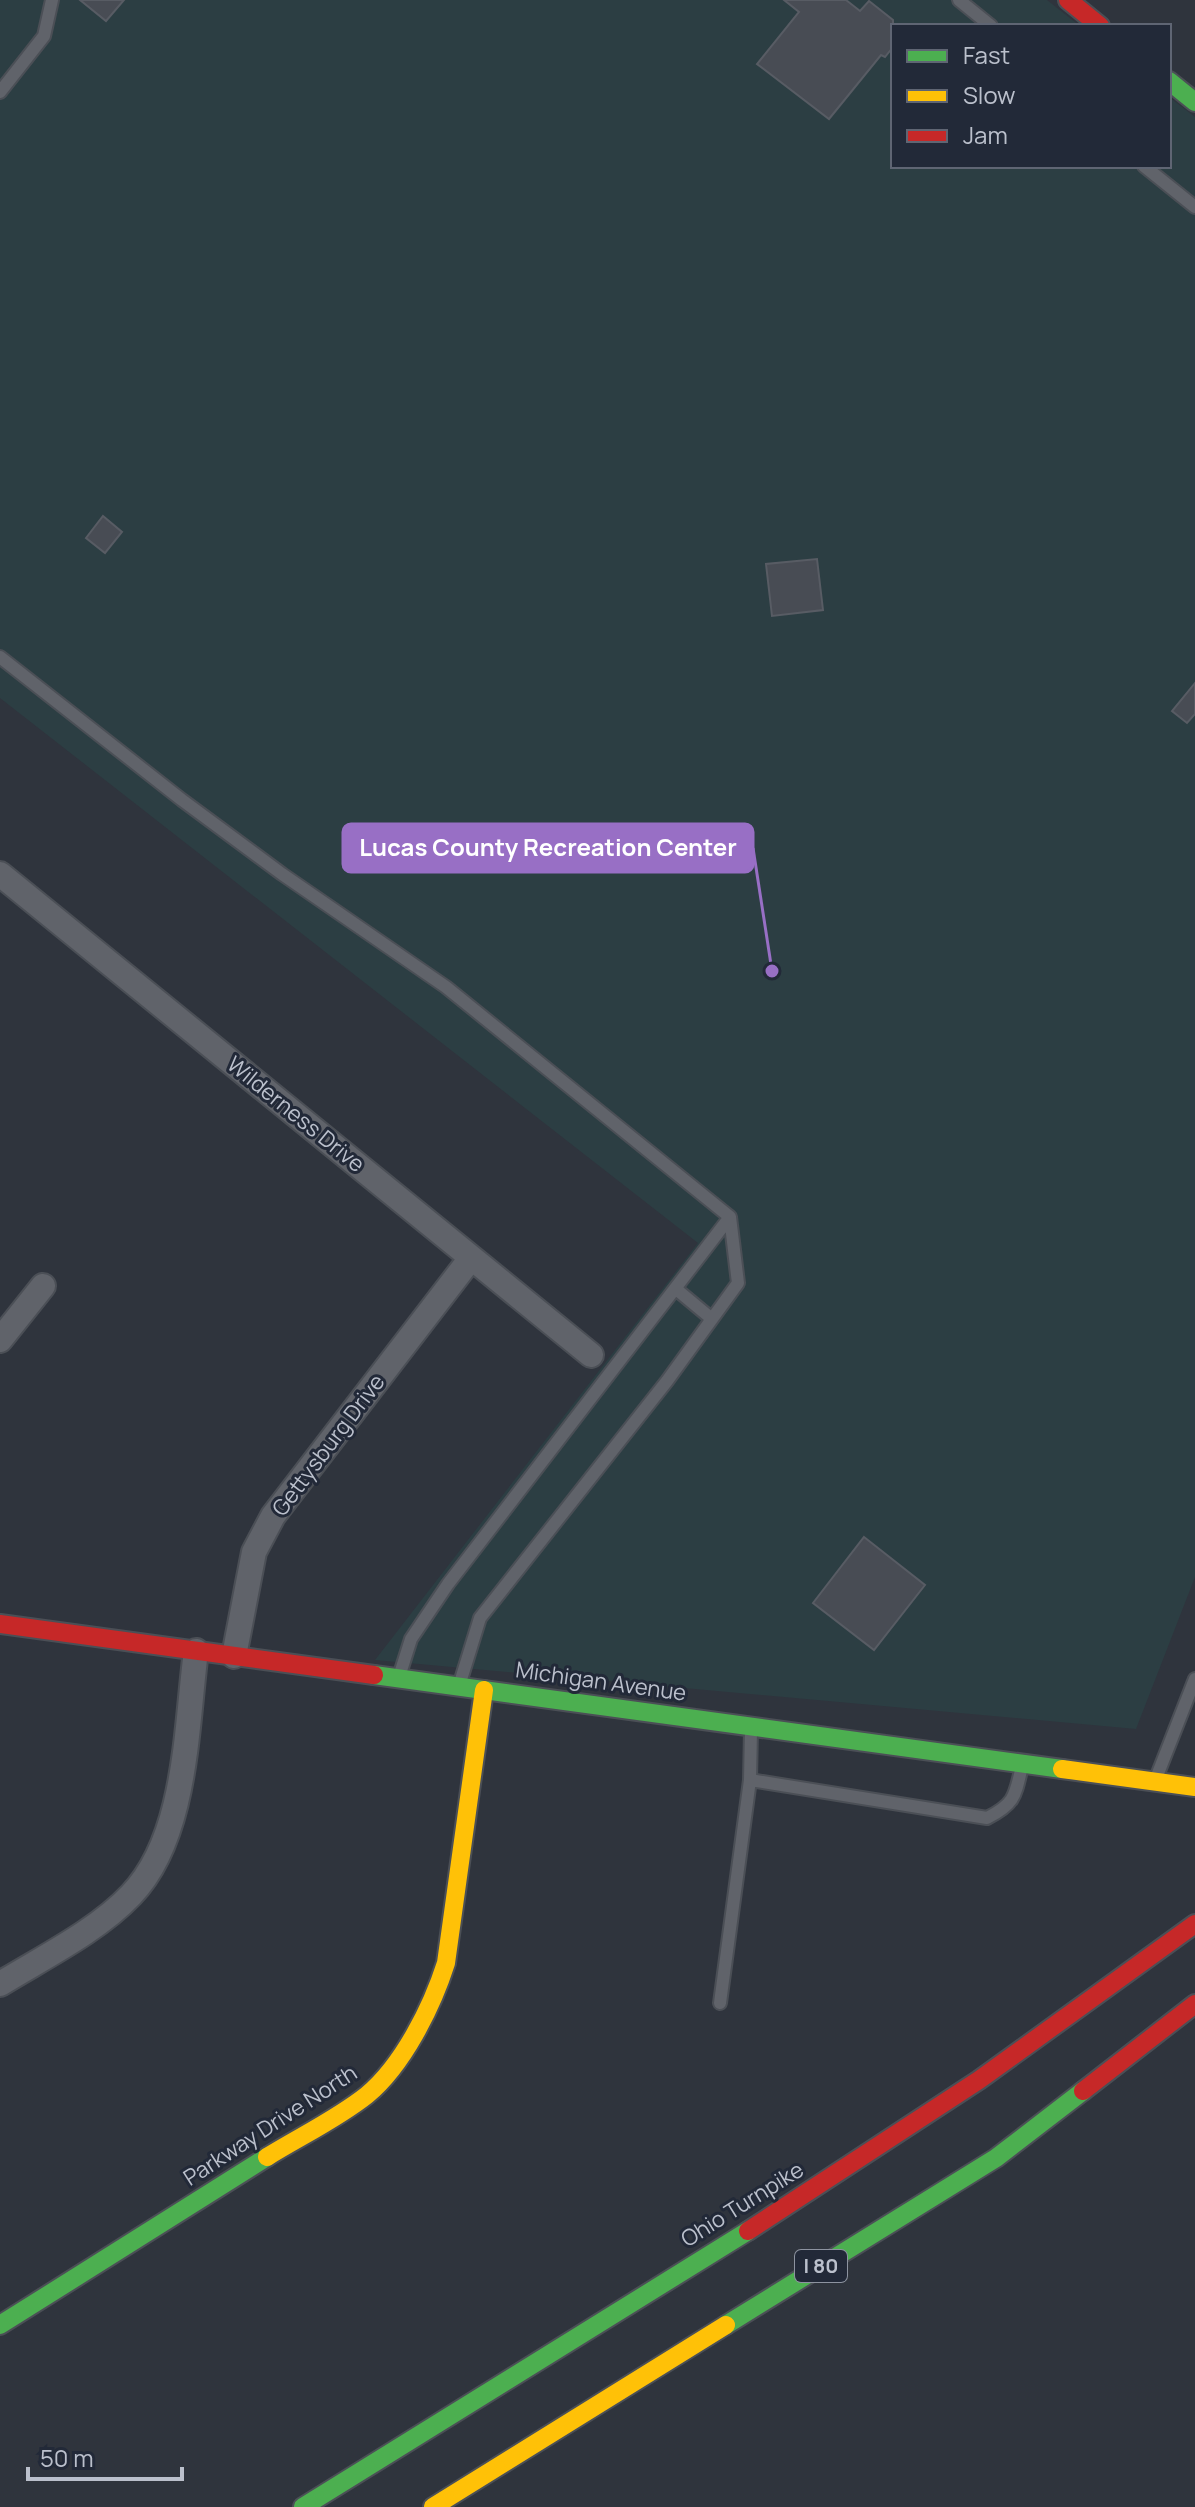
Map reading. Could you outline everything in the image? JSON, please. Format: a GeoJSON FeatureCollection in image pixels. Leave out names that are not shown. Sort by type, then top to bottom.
{"type":"FeatureCollection","features":[{"type":"Feature","properties":{"kind":"main road"},"geometry":{"type":"LineString","coordinates":[[1068,0],[1098,24]]}},
{"type":"Feature","properties":{"kind":"main road"},"geometry":{"type":"LineString","coordinates":[[1171,83],[1195,102]]}},
{"type":"Feature","properties":{"kind":"main road","name":"Michigan Avenue"},"geometry":{"type":"LineString","coordinates":[[0,1624],[1195,1787]]}},
{"type":"Feature","properties":{"kind":"main road","name":"Parkway Drive North"},"geometry":{"type":"LineString","coordinates":[[0,2325],[368,2094],[405,2051],[435,1998],[446,1963],[484,1690]]}},
{"type":"Feature","properties":{"kind":"main road","name":"Ohio Turnpike"},"geometry":{"type":"LineString","coordinates":[[303,2507],[878,2147],[1025,2048],[1195,1924]]}},
{"type":"Feature","properties":{"kind":"main road","name":"I 80"},"geometry":{"type":"LineString","coordinates":[[433,2507],[996,2158],[1195,2004]]}},
{"type":"Feature","properties":{"kind":"street","name":"Wilderness Drive"},"geometry":{"type":"LineString","coordinates":[[0,874],[591,1355]]}},
{"type":"Feature","properties":{"kind":"street","name":"Gettysburg Drive"},"geometry":{"type":"LineString","coordinates":[[234,1656],[254,1552],[273,1516],[471,1258]]}},
{"type":"Feature","properties":{"kind":"street"},"geometry":{"type":"LineString","coordinates":[[0,1340],[43,1286]]}},
{"type":"Feature","properties":{"kind":"street"},"geometry":{"type":"LineString","coordinates":[[0,1984],[104,1918],[131,1895],[149,1872],[170,1828],[177,1798],[196,1651]]}},
{"type":"Feature","properties":{"kind":"lane"},"geometry":{"type":"LineString","coordinates":[[0,92],[44,36],[52,0]]}},
{"type":"Feature","properties":{"kind":"lane"},"geometry":{"type":"LineString","coordinates":[[959,0],[989,24]]}},
{"type":"Feature","properties":{"kind":"lane"},"geometry":{"type":"LineString","coordinates":[[1146,168],[1195,207]]}},
{"type":"Feature","properties":{"kind":"lane"},"geometry":{"type":"LineString","coordinates":[[0,657],[282,874],[446,987],[730,1217],[738,1283],[667,1381],[480,1618],[459,1686]]}},
{"type":"Feature","properties":{"kind":"lane"},"geometry":{"type":"LineString","coordinates":[[399,1678],[411,1639],[448,1584],[730,1217]]}},
{"type":"Feature","properties":{"kind":"lane"},"geometry":{"type":"LineString","coordinates":[[676,1289],[712,1319]]}},
{"type":"Feature","properties":{"kind":"lane"},"geometry":{"type":"LineString","coordinates":[[1155,1781],[1195,1679]]}},
{"type":"Feature","properties":{"kind":"lane"},"geometry":{"type":"LineString","coordinates":[[720,2003],[750,1780],[751,1726]]}},
{"type":"Feature","properties":{"kind":"lane"},"geometry":{"type":"LineString","coordinates":[[750,1780],[987,1818],[1004,1809],[1015,1797],[1023,1763]]}},
{"type":"Feature","properties":{"kind":"shaded area"},"geometry":{"type":"Polygon","coordinates":[[[0,0],[1047,0],[1077,24],[891,24],[891,168],[1171,168],[1171,99],[1195,117],[1195,1577],[1136,1729],[375,1660],[698,1243],[0,698],[0,0]]]}},
{"type":"Feature","properties":{"kind":"building"},"geometry":{"type":"Polygon","coordinates":[[[80,0],[124,0],[106,21],[80,0]]]}},
{"type":"Feature","properties":{"kind":"building"},"geometry":{"type":"Polygon","coordinates":[[[784,0],[846,0],[860,11],[869,1],[893,20],[891,50],[885,57],[881,55],[829,119],[757,64],[799,12],[784,0]]]}},
{"type":"Feature","properties":{"kind":"building"},"geometry":{"type":"Polygon","coordinates":[[[103,516],[122,532],[105,553],[86,538],[103,516]]]}},
{"type":"Feature","properties":{"kind":"building"},"geometry":{"type":"Polygon","coordinates":[[[817,559],[823,610],[772,616],[766,564],[817,559]]]}},
{"type":"Feature","properties":{"kind":"building"},"geometry":{"type":"Polygon","coordinates":[[[1195,683],[1195,714],[1187,723],[1172,711],[1195,683]]]}},
{"type":"Feature","properties":{"kind":"building"},"geometry":{"type":"Polygon","coordinates":[[[864,1537],[925,1585],[874,1650],[813,1603],[864,1537]]]}},
{"type":"Feature","properties":{"kind":"traffic: fast"},"geometry":{"type":"LineString","coordinates":[[1171,83],[1195,102]]}},
{"type":"Feature","properties":{"kind":"traffic: fast"},"geometry":{"type":"LineString","coordinates":[[374,1675],[1062,1769]]}},
{"type":"Feature","properties":{"kind":"traffic: fast"},"geometry":{"type":"LineString","coordinates":[[726,2325],[996,2158],[1083,2091]]}},
{"type":"Feature","properties":{"kind":"traffic: fast"},"geometry":{"type":"LineString","coordinates":[[0,2325],[267,2157]]}},
{"type":"Feature","properties":{"kind":"traffic: fast"},"geometry":{"type":"LineString","coordinates":[[303,2507],[748,2231]]}},
{"type":"Feature","properties":{"kind":"traffic: slow"},"geometry":{"type":"LineString","coordinates":[[267,2157],[343,2112],[380,2083],[404,2052],[433,1998],[446,1963],[484,1690]]}},
{"type":"Feature","properties":{"kind":"traffic: slow"},"geometry":{"type":"LineString","coordinates":[[1062,1769],[1195,1787]]}},
{"type":"Feature","properties":{"kind":"traffic: slow"},"geometry":{"type":"LineString","coordinates":[[433,2507],[726,2325]]}},
{"type":"Feature","properties":{"kind":"traffic: jam"},"geometry":{"type":"LineString","coordinates":[[1068,0],[1098,24]]}},
{"type":"Feature","properties":{"kind":"traffic: jam"},"geometry":{"type":"LineString","coordinates":[[0,1624],[374,1675]]}},
{"type":"Feature","properties":{"kind":"traffic: jam"},"geometry":{"type":"LineString","coordinates":[[748,2231],[979,2080],[1195,1924]]}},
{"type":"Feature","properties":{"kind":"traffic: jam"},"geometry":{"type":"LineString","coordinates":[[1083,2091],[1195,2004]]}},
{"type":"Feature","properties":{"kind":"place","name":"Lucas County Recreation Center"},"geometry":{"type":"Point","coordinates":[772,971]}}]}
